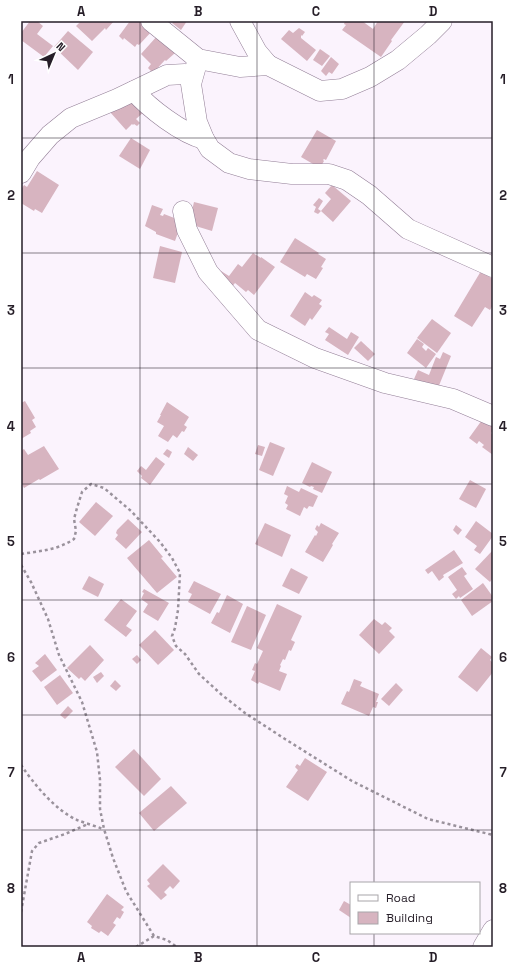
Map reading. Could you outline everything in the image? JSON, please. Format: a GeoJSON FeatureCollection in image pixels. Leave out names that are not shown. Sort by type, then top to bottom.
{"type":"FeatureCollection","features":[{"type":"Feature","properties":{"kind":"street"},"geometry":{"type":"LineString","coordinates":[[151,21],[192,54],[240,67],[268,65]]}},
{"type":"Feature","properties":{"kind":"street"},"geometry":{"type":"LineString","coordinates":[[240,21],[257,52],[268,65],[320,90],[342,89],[370,76],[398,60],[428,36],[442,21]]}},
{"type":"Feature","properties":{"kind":"street"},"geometry":{"type":"LineString","coordinates":[[192,54],[188,79],[197,122],[210,149],[229,163],[248,169],[292,174],[329,174],[346,180],[356,185],[369,195],[408,229],[493,267]]}},
{"type":"Feature","properties":{"kind":"street"},"geometry":{"type":"LineString","coordinates":[[21,173],[30,158],[45,140],[71,118],[167,75],[188,79]]}},
{"type":"Feature","properties":{"kind":"street"},"geometry":{"type":"LineString","coordinates":[[134,91],[151,108],[196,137],[204,139]]}},
{"type":"Feature","properties":{"kind":"street"},"geometry":{"type":"LineString","coordinates":[[183,211],[187,230],[208,272],[258,330],[315,358],[385,383],[453,399],[493,416]]}},
{"type":"Feature","properties":{"kind":"street"},"geometry":{"type":"LineString","coordinates":[[483,947],[493,930]]}},
{"type":"Feature","properties":{"kind":"path"},"geometry":{"type":"LineString","coordinates":[[21,554],[51,550],[65,546],[74,539],[76,531],[74,519],[82,492],[91,484],[104,488],[147,527],[172,558],[180,573],[178,610],[172,636],[176,646],[185,654],[199,674],[222,695],[266,727],[352,781],[428,819],[493,835]]}},
{"type":"Feature","properties":{"kind":"path"},"geometry":{"type":"LineString","coordinates":[[21,565],[31,582],[48,619],[59,655],[82,702],[97,752],[100,780],[100,809],[104,829],[126,891],[154,936],[167,940],[177,947]]}},
{"type":"Feature","properties":{"kind":"path"},"geometry":{"type":"LineString","coordinates":[[21,765],[33,783],[55,805],[75,819],[104,829]]}},
{"type":"Feature","properties":{"kind":"path"},"geometry":{"type":"LineString","coordinates":[[21,912],[32,851],[39,843],[88,824]]}},
{"type":"Feature","properties":{"kind":"path"},"geometry":{"type":"LineString","coordinates":[[136,947],[154,936]]}},
{"type":"Feature","properties":{"kind":"building"},"geometry":{"type":"Polygon","coordinates":[[[30,21],[37,21],[43,26],[37,34],[53,46],[44,57],[21,40],[21,33],[30,21]]]}},
{"type":"Feature","properties":{"kind":"building"},"geometry":{"type":"Polygon","coordinates":[[[81,21],[114,21],[106,30],[105,28],[92,41],[76,26],[81,21]]]}},
{"type":"Feature","properties":{"kind":"building"},"geometry":{"type":"Polygon","coordinates":[[[130,21],[143,21],[153,30],[139,45],[137,44],[135,47],[119,36],[130,21]]]}},
{"type":"Feature","properties":{"kind":"building"},"geometry":{"type":"Polygon","coordinates":[[[171,21],[187,21],[181,30],[171,21]]]}},
{"type":"Feature","properties":{"kind":"building"},"geometry":{"type":"Polygon","coordinates":[[[345,21],[362,21],[373,29],[378,21],[405,21],[381,57],[342,30],[346,25],[344,24],[345,21]]]}},
{"type":"Feature","properties":{"kind":"building"},"geometry":{"type":"Polygon","coordinates":[[[299,28],[305,32],[302,36],[301,35],[301,38],[316,50],[307,61],[281,39],[289,30],[293,33],[299,28]]]}},
{"type":"Feature","properties":{"kind":"building"},"geometry":{"type":"Polygon","coordinates":[[[68,31],[93,52],[78,70],[54,47],[68,31]]]}},
{"type":"Feature","properties":{"kind":"building"},"geometry":{"type":"Polygon","coordinates":[[[158,35],[175,53],[166,61],[165,60],[153,73],[148,68],[151,64],[141,54],[158,35]]]}},
{"type":"Feature","properties":{"kind":"building"},"geometry":{"type":"Polygon","coordinates":[[[320,49],[330,56],[322,66],[313,60],[320,49]]]}},
{"type":"Feature","properties":{"kind":"building"},"geometry":{"type":"Polygon","coordinates":[[[331,57],[339,64],[332,74],[329,72],[326,76],[321,71],[331,57]]]}},
{"type":"Feature","properties":{"kind":"building"},"geometry":{"type":"Polygon","coordinates":[[[132,95],[146,110],[136,119],[140,123],[137,126],[132,124],[126,130],[110,112],[132,95]]]}},
{"type":"Feature","properties":{"kind":"building"},"geometry":{"type":"Polygon","coordinates":[[[317,130],[336,141],[326,160],[323,160],[324,161],[320,168],[301,157],[317,130]]]}},
{"type":"Feature","properties":{"kind":"building"},"geometry":{"type":"Polygon","coordinates":[[[131,138],[150,150],[140,169],[119,156],[131,138]]]}},
{"type":"Feature","properties":{"kind":"building"},"geometry":{"type":"Polygon","coordinates":[[[37,171],[59,185],[42,213],[35,209],[34,211],[21,203],[21,190],[24,185],[27,187],[37,171]]]}},
{"type":"Feature","properties":{"kind":"building"},"geometry":{"type":"Polygon","coordinates":[[[332,185],[351,201],[333,222],[321,211],[331,199],[325,193],[332,185]]]}},
{"type":"Feature","properties":{"kind":"building"},"geometry":{"type":"Polygon","coordinates":[[[319,198],[323,201],[318,209],[321,211],[318,214],[314,212],[316,207],[313,205],[319,198]]]}},
{"type":"Feature","properties":{"kind":"building"},"geometry":{"type":"Polygon","coordinates":[[[194,202],[218,208],[212,231],[189,224],[194,202]]]}},
{"type":"Feature","properties":{"kind":"building"},"geometry":{"type":"Polygon","coordinates":[[[152,205],[163,209],[160,215],[163,216],[164,214],[182,221],[175,241],[156,234],[156,232],[145,226],[152,205]]]}},
{"type":"Feature","properties":{"kind":"building"},"geometry":{"type":"Polygon","coordinates":[[[295,238],[326,259],[321,267],[323,268],[316,279],[307,274],[305,277],[280,262],[295,238]]]}},
{"type":"Feature","properties":{"kind":"building"},"geometry":{"type":"Polygon","coordinates":[[[160,246],[182,252],[175,283],[153,278],[160,246]]]}},
{"type":"Feature","properties":{"kind":"building"},"geometry":{"type":"Polygon","coordinates":[[[253,253],[275,267],[254,295],[248,290],[246,292],[235,283],[231,288],[217,277],[221,271],[229,276],[238,264],[242,267],[253,253]]]}},
{"type":"Feature","properties":{"kind":"building"},"geometry":{"type":"Polygon","coordinates":[[[481,271],[493,279],[493,305],[490,310],[485,307],[472,327],[454,316],[481,271]]]}},
{"type":"Feature","properties":{"kind":"building"},"geometry":{"type":"Polygon","coordinates":[[[305,292],[312,297],[314,295],[322,300],[319,304],[322,306],[312,320],[310,318],[305,326],[290,316],[305,292]]]}},
{"type":"Feature","properties":{"kind":"building"},"geometry":{"type":"Polygon","coordinates":[[[432,319],[451,333],[437,353],[417,338],[432,319]]]}},
{"type":"Feature","properties":{"kind":"building"},"geometry":{"type":"Polygon","coordinates":[[[329,327],[347,339],[351,332],[359,337],[348,355],[325,340],[329,334],[325,332],[329,327]]]}},
{"type":"Feature","properties":{"kind":"building"},"geometry":{"type":"Polygon","coordinates":[[[417,339],[424,344],[422,347],[426,351],[428,348],[436,354],[426,368],[407,353],[417,339]]]}},
{"type":"Feature","properties":{"kind":"building"},"geometry":{"type":"Polygon","coordinates":[[[361,341],[375,354],[368,361],[354,348],[361,341]]]}},
{"type":"Feature","properties":{"kind":"building"},"geometry":{"type":"Polygon","coordinates":[[[443,352],[451,356],[438,388],[414,379],[418,370],[429,375],[436,357],[440,359],[443,352]]]}},
{"type":"Feature","properties":{"kind":"building"},"geometry":{"type":"Polygon","coordinates":[[[25,401],[35,418],[32,420],[36,427],[30,431],[31,433],[21,439],[21,403],[25,401]]]}},
{"type":"Feature","properties":{"kind":"building"},"geometry":{"type":"Polygon","coordinates":[[[167,402],[189,417],[184,425],[187,427],[184,432],[182,431],[177,438],[173,435],[168,442],[158,436],[164,426],[157,422],[167,402]]]}},
{"type":"Feature","properties":{"kind":"building"},"geometry":{"type":"Polygon","coordinates":[[[482,420],[493,427],[493,431],[491,433],[493,435],[493,455],[482,447],[484,445],[479,441],[477,444],[469,438],[482,420]]]}},
{"type":"Feature","properties":{"kind":"building"},"geometry":{"type":"Polygon","coordinates":[[[270,442],[285,448],[273,476],[259,470],[270,442]]]}},
{"type":"Feature","properties":{"kind":"building"},"geometry":{"type":"Polygon","coordinates":[[[258,445],[265,447],[262,456],[255,454],[258,445]]]}},
{"type":"Feature","properties":{"kind":"building"},"geometry":{"type":"Polygon","coordinates":[[[44,446],[59,469],[24,488],[21,482],[21,451],[24,449],[28,455],[44,446]]]}},
{"type":"Feature","properties":{"kind":"building"},"geometry":{"type":"Polygon","coordinates":[[[188,447],[198,455],[193,461],[184,454],[188,447]]]}},
{"type":"Feature","properties":{"kind":"building"},"geometry":{"type":"Polygon","coordinates":[[[167,449],[172,452],[169,458],[163,454],[167,449]]]}},
{"type":"Feature","properties":{"kind":"building"},"geometry":{"type":"Polygon","coordinates":[[[156,457],[165,464],[150,485],[141,478],[142,476],[137,471],[141,466],[146,470],[156,457]]]}},
{"type":"Feature","properties":{"kind":"building"},"geometry":{"type":"Polygon","coordinates":[[[312,462],[332,472],[322,493],[313,489],[314,487],[310,487],[302,483],[312,462]]]}},
{"type":"Feature","properties":{"kind":"building"},"geometry":{"type":"Polygon","coordinates":[[[470,480],[486,489],[476,508],[459,499],[470,480]]]}},
{"type":"Feature","properties":{"kind":"building"},"geometry":{"type":"Polygon","coordinates":[[[287,486],[299,492],[301,488],[318,496],[313,507],[309,506],[307,509],[304,507],[300,516],[286,509],[288,505],[285,503],[288,496],[284,494],[287,486]]]}},
{"type":"Feature","properties":{"kind":"building"},"geometry":{"type":"Polygon","coordinates":[[[96,502],[113,516],[95,536],[79,522],[96,502]]]}},
{"type":"Feature","properties":{"kind":"building"},"geometry":{"type":"Polygon","coordinates":[[[128,519],[142,532],[126,549],[115,539],[118,535],[116,533],[117,530],[128,519]]]}},
{"type":"Feature","properties":{"kind":"building"},"geometry":{"type":"Polygon","coordinates":[[[476,521],[493,534],[480,554],[474,550],[477,546],[465,537],[476,521]]]}},
{"type":"Feature","properties":{"kind":"building"},"geometry":{"type":"Polygon","coordinates":[[[265,523],[291,535],[282,557],[255,544],[265,523]]]}},
{"type":"Feature","properties":{"kind":"building"},"geometry":{"type":"Polygon","coordinates":[[[321,523],[339,533],[323,562],[305,552],[318,532],[315,529],[317,525],[319,527],[321,523]]]}},
{"type":"Feature","properties":{"kind":"building"},"geometry":{"type":"Polygon","coordinates":[[[456,525],[462,530],[458,535],[453,530],[456,525]]]}},
{"type":"Feature","properties":{"kind":"building"},"geometry":{"type":"Polygon","coordinates":[[[149,540],[163,557],[161,558],[177,577],[157,593],[127,558],[149,540]]]}},
{"type":"Feature","properties":{"kind":"building"},"geometry":{"type":"Polygon","coordinates":[[[454,550],[463,563],[443,575],[444,577],[439,581],[432,571],[428,574],[425,570],[454,550]]]}},
{"type":"Feature","properties":{"kind":"building"},"geometry":{"type":"Polygon","coordinates":[[[493,550],[493,578],[490,582],[475,569],[493,550]]]}},
{"type":"Feature","properties":{"kind":"building"},"geometry":{"type":"Polygon","coordinates":[[[462,567],[467,574],[464,576],[473,589],[456,599],[452,594],[457,590],[448,577],[462,567]]]}},
{"type":"Feature","properties":{"kind":"building"},"geometry":{"type":"Polygon","coordinates":[[[291,568],[308,577],[299,594],[282,586],[291,568]]]}},
{"type":"Feature","properties":{"kind":"building"},"geometry":{"type":"Polygon","coordinates":[[[89,576],[104,584],[98,597],[82,589],[89,576]]]}},
{"type":"Feature","properties":{"kind":"building"},"geometry":{"type":"Polygon","coordinates":[[[194,581],[221,594],[210,614],[188,602],[192,594],[188,592],[194,581]]]}},
{"type":"Feature","properties":{"kind":"building"},"geometry":{"type":"Polygon","coordinates":[[[483,583],[493,597],[493,601],[472,616],[461,600],[483,583]]]}},
{"type":"Feature","properties":{"kind":"building"},"geometry":{"type":"Polygon","coordinates":[[[144,589],[169,603],[158,621],[143,612],[148,604],[141,599],[144,589]]]}},
{"type":"Feature","properties":{"kind":"building"},"geometry":{"type":"Polygon","coordinates":[[[227,595],[243,604],[230,633],[211,623],[217,612],[219,613],[227,595]]]}},
{"type":"Feature","properties":{"kind":"building"},"geometry":{"type":"Polygon","coordinates":[[[121,599],[137,611],[126,626],[132,630],[126,637],[104,620],[121,599]]]}},
{"type":"Feature","properties":{"kind":"building"},"geometry":{"type":"Polygon","coordinates":[[[277,604],[302,616],[291,640],[295,642],[291,651],[289,650],[285,660],[283,659],[280,665],[279,671],[287,674],[280,691],[259,682],[258,684],[251,680],[255,671],[252,670],[255,663],[257,664],[263,651],[257,648],[277,604]]]}},
{"type":"Feature","properties":{"kind":"building"},"geometry":{"type":"Polygon","coordinates":[[[247,606],[266,615],[251,650],[231,642],[247,606]]]}},
{"type":"Feature","properties":{"kind":"building"},"geometry":{"type":"Polygon","coordinates":[[[374,619],[382,625],[385,622],[392,628],[389,631],[395,637],[379,654],[359,635],[374,619]]]}},
{"type":"Feature","properties":{"kind":"building"},"geometry":{"type":"Polygon","coordinates":[[[155,630],[174,650],[158,665],[139,645],[155,630]]]}},
{"type":"Feature","properties":{"kind":"building"},"geometry":{"type":"Polygon","coordinates":[[[90,645],[104,660],[85,681],[81,677],[79,679],[67,668],[90,645]]]}},
{"type":"Feature","properties":{"kind":"building"},"geometry":{"type":"Polygon","coordinates":[[[481,648],[492,657],[490,660],[493,663],[493,672],[477,692],[458,677],[481,648]]]}},
{"type":"Feature","properties":{"kind":"building"},"geometry":{"type":"Polygon","coordinates":[[[45,654],[57,670],[41,682],[32,671],[39,666],[35,663],[45,654]]]}},
{"type":"Feature","properties":{"kind":"building"},"geometry":{"type":"Polygon","coordinates":[[[137,655],[141,660],[137,664],[132,659],[137,655]]]}},
{"type":"Feature","properties":{"kind":"building"},"geometry":{"type":"Polygon","coordinates":[[[101,672],[104,676],[97,683],[93,677],[101,672]]]}},
{"type":"Feature","properties":{"kind":"building"},"geometry":{"type":"Polygon","coordinates":[[[60,675],[73,693],[57,705],[44,687],[60,675]]]}},
{"type":"Feature","properties":{"kind":"building"},"geometry":{"type":"Polygon","coordinates":[[[354,679],[362,682],[360,686],[379,694],[376,702],[378,702],[376,708],[373,707],[369,716],[341,704],[347,691],[349,692],[354,679]]]}},
{"type":"Feature","properties":{"kind":"building"},"geometry":{"type":"Polygon","coordinates":[[[115,680],[121,686],[116,691],[110,686],[115,680]]]}},
{"type":"Feature","properties":{"kind":"building"},"geometry":{"type":"Polygon","coordinates":[[[396,683],[403,690],[389,706],[381,699],[396,683]]]}},
{"type":"Feature","properties":{"kind":"building"},"geometry":{"type":"Polygon","coordinates":[[[68,706],[73,711],[65,719],[60,715],[68,706]]]}},
{"type":"Feature","properties":{"kind":"building"},"geometry":{"type":"Polygon","coordinates":[[[134,749],[161,779],[144,796],[115,767],[134,749]]]}},
{"type":"Feature","properties":{"kind":"building"},"geometry":{"type":"Polygon","coordinates":[[[305,758],[327,772],[308,801],[286,787],[298,770],[295,767],[297,764],[300,766],[305,758]]]}},
{"type":"Feature","properties":{"kind":"building"},"geometry":{"type":"Polygon","coordinates":[[[171,786],[187,803],[154,831],[139,813],[171,786]]]}},
{"type":"Feature","properties":{"kind":"building"},"geometry":{"type":"Polygon","coordinates":[[[163,864],[180,881],[173,889],[170,886],[164,892],[167,895],[161,900],[147,886],[150,884],[147,880],[163,864]]]}},
{"type":"Feature","properties":{"kind":"building"},"geometry":{"type":"Polygon","coordinates":[[[107,894],[124,907],[121,910],[124,912],[120,919],[117,917],[113,923],[116,925],[108,936],[101,931],[99,933],[91,928],[92,926],[87,922],[107,894]]]}},
{"type":"Feature","properties":{"kind":"building"},"geometry":{"type":"Polygon","coordinates":[[[344,901],[350,904],[350,917],[339,910],[344,901]]]}}]}
